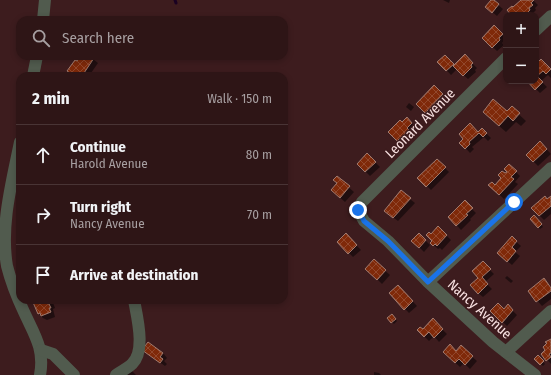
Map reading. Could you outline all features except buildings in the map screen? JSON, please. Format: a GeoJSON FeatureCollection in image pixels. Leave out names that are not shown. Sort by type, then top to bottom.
{"type":"FeatureCollection","features":[{"type":"Feature","properties":{"kind":"street"},"geometry":{"type":"LineString","coordinates":[[43,16],[45,0]]}},
{"type":"Feature","properties":{"kind":"street"},"geometry":{"type":"LineString","coordinates":[[539,27],[551,16]]}},
{"type":"Feature","properties":{"kind":"street"},"geometry":{"type":"LineString","coordinates":[[34,72],[36,60]]}},
{"type":"Feature","properties":{"kind":"street","name":"Leonard Avenue"},"geometry":{"type":"LineString","coordinates":[[358,210],[362,202],[503,61]]}},
{"type":"Feature","properties":{"kind":"street"},"geometry":{"type":"LineString","coordinates":[[16,161],[5,227],[7,265],[16,279],[16,295]]}},
{"type":"Feature","properties":{"kind":"street"},"geometry":{"type":"LineString","coordinates":[[428,282],[551,168]]}},
{"type":"Feature","properties":{"kind":"street","name":"Nancy Avenue"},"geometry":{"type":"LineString","coordinates":[[358,210],[364,221],[388,241],[428,282],[493,342],[535,375]]}},
{"type":"Feature","properties":{"kind":"street"},"geometry":{"type":"LineString","coordinates":[[20,304],[41,350],[40,375]]}},
{"type":"Feature","properties":{"kind":"street"},"geometry":{"type":"LineString","coordinates":[[116,375],[132,364],[138,353],[140,340],[135,304]]}},
{"type":"Feature","properties":{"kind":"street"},"geometry":{"type":"LineString","coordinates":[[506,352],[551,311]]}},
{"type":"Feature","properties":{"kind":"street"},"geometry":{"type":"LineString","coordinates":[[41,350],[53,354],[74,375]]}},
{"type":"Feature","properties":{"kind":"route"},"geometry":{"type":"LineString","coordinates":[[358,210],[364,221],[388,241],[428,282],[514,202]]}}]}
